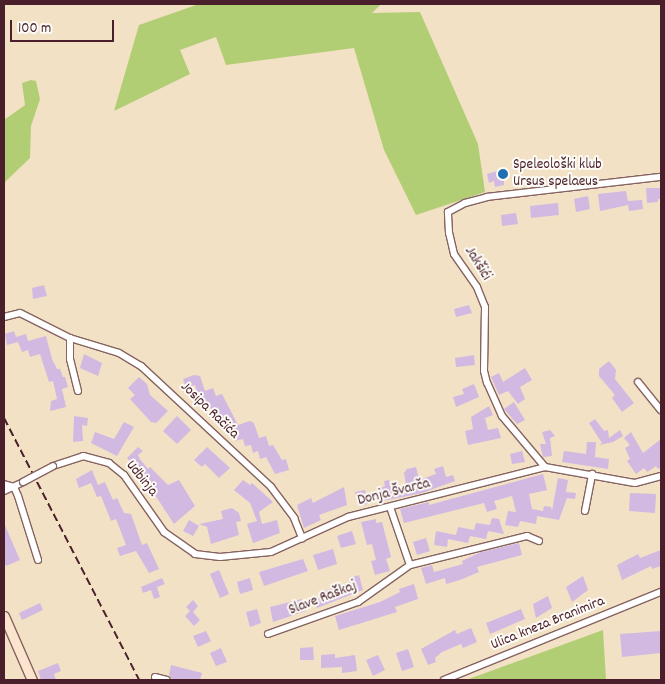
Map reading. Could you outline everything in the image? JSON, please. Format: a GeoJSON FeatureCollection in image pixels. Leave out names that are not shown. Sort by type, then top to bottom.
{"type":"FeatureCollection","features":[{"type":"Feature","properties":{"kind":"main road"},"geometry":{"type":"LineString","coordinates":[[4,616],[32,680]]}},
{"type":"Feature","properties":{"kind":"street","name":"Jakšići"},"geometry":{"type":"LineString","coordinates":[[545,467],[502,416],[487,383],[484,371],[484,307],[477,287],[454,254],[448,234],[448,212],[465,202],[496,196],[661,177]]}},
{"type":"Feature","properties":{"kind":"street","name":"Josipa Račića"},"geometry":{"type":"LineString","coordinates":[[4,316],[20,313],[70,338],[119,353],[162,382],[271,487],[294,518],[302,538]]}},
{"type":"Feature","properties":{"kind":"street"},"geometry":{"type":"LineString","coordinates":[[70,338],[70,359],[78,391]]}},
{"type":"Feature","properties":{"kind":"street"},"geometry":{"type":"LineString","coordinates":[[638,382],[661,410]]}},
{"type":"Feature","properties":{"kind":"street","name":"Udbinja"},"geometry":{"type":"LineString","coordinates":[[4,492],[53,466],[83,456],[109,463],[124,475],[164,532],[195,554],[207,557]]}},
{"type":"Feature","properties":{"kind":"street","name":"Donja Švarča"},"geometry":{"type":"LineString","coordinates":[[207,557],[263,554],[348,517],[545,467],[635,483],[661,476]]}},
{"type":"Feature","properties":{"kind":"street"},"geometry":{"type":"LineString","coordinates":[[585,512],[592,474]]}},
{"type":"Feature","properties":{"kind":"street"},"geometry":{"type":"LineString","coordinates":[[4,484],[14,486],[38,560]]}},
{"type":"Feature","properties":{"kind":"street"},"geometry":{"type":"LineString","coordinates":[[390,507],[410,565]]}},
{"type":"Feature","properties":{"kind":"street","name":"Slave Raškaj"},"geometry":{"type":"LineString","coordinates":[[268,634],[358,602],[410,565],[527,536],[539,541]]}},
{"type":"Feature","properties":{"kind":"street","name":"Ulica kneza Branimira"},"geometry":{"type":"LineString","coordinates":[[444,680],[661,592]]}},
{"type":"Feature","properties":{"kind":"street"},"geometry":{"type":"LineString","coordinates":[[155,677],[167,680]]}},
{"type":"Feature","properties":{"kind":"green space"},"geometry":{"type":"Polygon","coordinates":[[[199,4],[381,4],[372,13],[420,12],[478,144],[485,192],[416,215],[384,150],[354,48],[226,65],[216,37],[180,50],[190,74],[114,111],[139,25],[199,4]]]}},
{"type":"Feature","properties":{"kind":"green space"},"geometry":{"type":"Polygon","coordinates":[[[31,80],[36,81],[40,99],[31,126],[30,158],[4,183],[4,120],[25,105],[22,83],[31,80]]]}},
{"type":"Feature","properties":{"kind":"green space"},"geometry":{"type":"Polygon","coordinates":[[[603,630],[606,680],[466,680],[603,630]]]}},
{"type":"Feature","properties":{"kind":"building"},"geometry":{"type":"Polygon","coordinates":[[[504,169],[504,185],[495,187],[494,181],[489,183],[487,174],[504,169]]]}},
{"type":"Feature","properties":{"kind":"building"},"geometry":{"type":"Polygon","coordinates":[[[646,188],[661,188],[661,199],[658,199],[658,202],[647,203],[646,188]]]}},
{"type":"Feature","properties":{"kind":"building"},"geometry":{"type":"Polygon","coordinates":[[[626,191],[628,201],[642,200],[643,209],[629,211],[628,205],[600,211],[598,194],[626,191]]]}},
{"type":"Feature","properties":{"kind":"building"},"geometry":{"type":"Polygon","coordinates":[[[588,196],[590,209],[576,212],[574,199],[588,196]]]}},
{"type":"Feature","properties":{"kind":"building"},"geometry":{"type":"Polygon","coordinates":[[[558,203],[559,215],[531,218],[530,206],[558,203]]]}},
{"type":"Feature","properties":{"kind":"building"},"geometry":{"type":"Polygon","coordinates":[[[516,213],[518,224],[502,226],[501,215],[516,213]]]}},
{"type":"Feature","properties":{"kind":"building"},"geometry":{"type":"Polygon","coordinates":[[[44,285],[47,296],[33,299],[32,288],[44,285]]]}},
{"type":"Feature","properties":{"kind":"building"},"geometry":{"type":"Polygon","coordinates":[[[469,305],[472,313],[456,317],[454,309],[469,305]]]}},
{"type":"Feature","properties":{"kind":"building"},"geometry":{"type":"Polygon","coordinates":[[[14,331],[16,337],[26,334],[28,341],[46,336],[52,359],[57,369],[60,369],[63,377],[65,377],[68,387],[62,389],[66,407],[50,411],[51,401],[57,399],[53,381],[49,382],[40,354],[30,357],[28,350],[22,352],[18,342],[7,345],[5,334],[14,331]]]}},
{"type":"Feature","properties":{"kind":"building"},"geometry":{"type":"Polygon","coordinates":[[[84,354],[102,363],[98,376],[80,368],[84,354]]]}},
{"type":"Feature","properties":{"kind":"building"},"geometry":{"type":"Polygon","coordinates":[[[474,355],[475,365],[456,367],[455,358],[474,355]]]}},
{"type":"Feature","properties":{"kind":"building"},"geometry":{"type":"Polygon","coordinates":[[[609,361],[616,370],[615,379],[634,403],[622,412],[612,398],[615,395],[599,376],[599,369],[609,361]]]}},
{"type":"Feature","properties":{"kind":"building"},"geometry":{"type":"Polygon","coordinates":[[[525,368],[532,380],[520,387],[525,399],[518,404],[508,391],[499,395],[491,377],[499,373],[503,382],[525,368]]]}},
{"type":"Feature","properties":{"kind":"building"},"geometry":{"type":"Polygon","coordinates":[[[194,375],[200,376],[205,391],[213,388],[216,396],[222,394],[238,425],[250,421],[254,423],[259,438],[266,436],[269,446],[273,445],[282,460],[286,459],[289,470],[275,474],[266,457],[260,459],[258,451],[253,453],[251,445],[245,446],[243,439],[235,441],[230,424],[223,426],[220,418],[214,419],[210,407],[206,408],[204,403],[201,404],[195,385],[186,388],[183,379],[194,375]]]}},
{"type":"Feature","properties":{"kind":"building"},"geometry":{"type":"Polygon","coordinates":[[[139,377],[147,384],[150,395],[168,411],[156,423],[151,422],[130,399],[135,395],[128,388],[139,377]]]}},
{"type":"Feature","properties":{"kind":"building"},"geometry":{"type":"Polygon","coordinates":[[[474,384],[479,397],[456,407],[453,397],[464,394],[462,389],[474,384]]]}},
{"type":"Feature","properties":{"kind":"building"},"geometry":{"type":"Polygon","coordinates":[[[514,402],[525,420],[517,424],[504,409],[514,402]]]}},
{"type":"Feature","properties":{"kind":"building"},"geometry":{"type":"Polygon","coordinates":[[[489,406],[493,415],[485,418],[488,430],[498,428],[501,438],[468,445],[465,431],[473,429],[471,417],[489,406]]]}},
{"type":"Feature","properties":{"kind":"building"},"geometry":{"type":"Polygon","coordinates":[[[74,416],[88,418],[87,426],[82,425],[83,441],[73,442],[74,416]]]}},
{"type":"Feature","properties":{"kind":"building"},"geometry":{"type":"Polygon","coordinates":[[[177,416],[191,430],[177,444],[163,431],[177,416]]]}},
{"type":"Feature","properties":{"kind":"building"},"geometry":{"type":"Polygon","coordinates":[[[595,419],[604,431],[608,430],[609,438],[620,430],[623,436],[613,442],[599,445],[602,443],[589,423],[595,419]]]}},
{"type":"Feature","properties":{"kind":"building"},"geometry":{"type":"Polygon","coordinates":[[[124,422],[134,427],[117,456],[91,443],[95,432],[114,439],[124,422]]]}},
{"type":"Feature","properties":{"kind":"building"},"geometry":{"type":"Polygon","coordinates":[[[550,430],[555,436],[550,438],[552,456],[543,457],[540,444],[546,444],[542,432],[550,430]]]}},
{"type":"Feature","properties":{"kind":"building"},"geometry":{"type":"Polygon","coordinates":[[[631,432],[643,453],[661,439],[661,467],[658,469],[656,466],[647,472],[644,468],[636,474],[627,461],[630,459],[625,448],[630,445],[624,438],[631,432]]]}},
{"type":"Feature","properties":{"kind":"building"},"geometry":{"type":"Polygon","coordinates":[[[587,442],[596,442],[595,457],[609,459],[608,469],[562,462],[564,451],[586,454],[587,442]]]}},
{"type":"Feature","properties":{"kind":"building"},"geometry":{"type":"Polygon","coordinates":[[[138,447],[143,451],[138,455],[148,469],[150,467],[168,485],[179,480],[195,506],[174,524],[140,472],[127,458],[138,447]]]}},
{"type":"Feature","properties":{"kind":"building"},"geometry":{"type":"Polygon","coordinates":[[[207,447],[230,468],[219,478],[205,464],[202,467],[194,460],[207,447]]]}},
{"type":"Feature","properties":{"kind":"building"},"geometry":{"type":"Polygon","coordinates":[[[522,451],[525,462],[512,464],[510,454],[522,451]]]}},
{"type":"Feature","properties":{"kind":"building"},"geometry":{"type":"Polygon","coordinates":[[[443,466],[446,477],[453,475],[455,481],[422,493],[383,501],[380,488],[385,486],[384,481],[389,480],[391,488],[406,485],[404,473],[407,469],[416,467],[419,480],[436,474],[434,469],[443,466]]]}},
{"type":"Feature","properties":{"kind":"building"},"geometry":{"type":"Polygon","coordinates":[[[92,470],[98,485],[105,482],[113,500],[117,498],[124,513],[131,514],[142,545],[147,543],[159,569],[149,573],[136,551],[120,556],[117,548],[126,545],[116,519],[111,521],[101,496],[97,497],[91,483],[79,488],[76,479],[92,470]]]}},
{"type":"Feature","properties":{"kind":"building"},"geometry":{"type":"Polygon","coordinates":[[[543,474],[547,490],[529,494],[532,509],[543,511],[544,506],[551,507],[552,511],[558,478],[568,480],[566,492],[576,493],[575,499],[567,498],[559,520],[537,516],[536,524],[520,521],[518,527],[505,525],[508,511],[516,512],[512,496],[494,501],[497,509],[487,512],[484,503],[404,523],[400,509],[429,502],[429,505],[543,474]]]}},
{"type":"Feature","properties":{"kind":"building"},"geometry":{"type":"Polygon","coordinates":[[[243,480],[250,485],[252,483],[273,502],[259,512],[262,524],[277,520],[280,533],[253,543],[247,524],[257,521],[250,503],[234,490],[243,480]]]}},
{"type":"Feature","properties":{"kind":"building"},"geometry":{"type":"Polygon","coordinates":[[[344,487],[347,505],[319,515],[321,520],[304,528],[297,505],[311,498],[313,503],[344,487]]]}},
{"type":"Feature","properties":{"kind":"building"},"geometry":{"type":"Polygon","coordinates":[[[365,490],[368,504],[359,506],[355,492],[365,490]]]}},
{"type":"Feature","properties":{"kind":"building"},"geometry":{"type":"Polygon","coordinates":[[[630,493],[656,494],[655,513],[629,511],[630,493]]]}},
{"type":"Feature","properties":{"kind":"building"},"geometry":{"type":"Polygon","coordinates":[[[232,508],[239,513],[241,521],[236,522],[239,535],[211,544],[207,527],[199,524],[223,519],[221,511],[232,508]]]}},
{"type":"Feature","properties":{"kind":"building"},"geometry":{"type":"Polygon","coordinates":[[[492,518],[499,519],[504,534],[488,531],[486,539],[470,536],[468,543],[448,539],[447,547],[434,545],[436,531],[456,535],[458,527],[474,530],[476,523],[490,525],[492,518]]]}},
{"type":"Feature","properties":{"kind":"building"},"geometry":{"type":"Polygon","coordinates":[[[376,519],[376,523],[382,522],[391,557],[386,559],[390,571],[375,575],[371,561],[376,560],[372,544],[367,545],[361,522],[376,519]]]}},
{"type":"Feature","properties":{"kind":"building"},"geometry":{"type":"Polygon","coordinates":[[[189,520],[199,526],[193,536],[183,531],[189,520]]]}},
{"type":"Feature","properties":{"kind":"building"},"geometry":{"type":"Polygon","coordinates":[[[4,523],[20,560],[6,566],[4,562],[4,523]]]}},
{"type":"Feature","properties":{"kind":"building"},"geometry":{"type":"Polygon","coordinates":[[[352,531],[356,544],[341,548],[337,536],[352,531]]]}},
{"type":"Feature","properties":{"kind":"building"},"geometry":{"type":"Polygon","coordinates":[[[426,538],[430,551],[417,555],[413,542],[426,538]]]}},
{"type":"Feature","properties":{"kind":"building"},"geometry":{"type":"Polygon","coordinates":[[[519,543],[522,555],[477,567],[479,572],[460,580],[446,584],[445,578],[426,584],[421,568],[432,565],[434,572],[463,564],[462,561],[481,552],[519,543]]]}},
{"type":"Feature","properties":{"kind":"building"},"geometry":{"type":"Polygon","coordinates":[[[333,549],[337,564],[318,570],[313,555],[333,549]]]}},
{"type":"Feature","properties":{"kind":"building"},"geometry":{"type":"Polygon","coordinates":[[[661,550],[661,566],[652,569],[651,566],[622,580],[617,565],[638,554],[640,558],[661,550]]]}},
{"type":"Feature","properties":{"kind":"building"},"geometry":{"type":"Polygon","coordinates":[[[303,559],[308,571],[264,586],[259,572],[303,559]]]}},
{"type":"Feature","properties":{"kind":"building"},"geometry":{"type":"Polygon","coordinates":[[[219,570],[229,594],[220,598],[210,574],[219,570]]]}},
{"type":"Feature","properties":{"kind":"building"},"geometry":{"type":"Polygon","coordinates":[[[359,575],[363,590],[317,608],[314,599],[326,595],[324,591],[351,582],[350,578],[359,575]]]}},
{"type":"Feature","properties":{"kind":"building"},"geometry":{"type":"Polygon","coordinates":[[[583,576],[588,590],[572,602],[566,587],[583,576]]]}},
{"type":"Feature","properties":{"kind":"building"},"geometry":{"type":"Polygon","coordinates":[[[162,578],[165,584],[157,587],[160,597],[154,599],[151,590],[143,593],[141,587],[162,578]]]}},
{"type":"Feature","properties":{"kind":"building"},"geometry":{"type":"Polygon","coordinates":[[[250,578],[253,590],[240,594],[237,582],[250,578]]]}},
{"type":"Feature","properties":{"kind":"building"},"geometry":{"type":"Polygon","coordinates":[[[414,584],[418,599],[395,607],[397,612],[339,630],[335,616],[380,602],[400,592],[399,589],[414,584]]]}},
{"type":"Feature","properties":{"kind":"building"},"geometry":{"type":"Polygon","coordinates":[[[548,596],[552,608],[536,618],[533,604],[548,596]]]}},
{"type":"Feature","properties":{"kind":"building"},"geometry":{"type":"Polygon","coordinates":[[[302,599],[306,611],[273,622],[270,607],[302,599]]]}},
{"type":"Feature","properties":{"kind":"building"},"geometry":{"type":"Polygon","coordinates":[[[193,600],[198,606],[193,612],[200,620],[194,626],[185,616],[190,611],[186,607],[193,600]]]}},
{"type":"Feature","properties":{"kind":"building"},"geometry":{"type":"Polygon","coordinates":[[[40,603],[43,610],[22,620],[19,613],[40,603]]]}},
{"type":"Feature","properties":{"kind":"building"},"geometry":{"type":"Polygon","coordinates":[[[257,609],[261,623],[250,627],[246,612],[257,609]]]}},
{"type":"Feature","properties":{"kind":"building"},"geometry":{"type":"Polygon","coordinates":[[[521,609],[525,619],[490,634],[486,623],[521,609]]]}},
{"type":"Feature","properties":{"kind":"building"},"geometry":{"type":"Polygon","coordinates":[[[471,628],[477,642],[463,648],[461,644],[442,652],[435,658],[436,662],[428,665],[421,649],[455,630],[457,634],[471,628]]]}},
{"type":"Feature","properties":{"kind":"building"},"geometry":{"type":"Polygon","coordinates":[[[206,631],[211,641],[198,647],[193,636],[206,631]]]}},
{"type":"Feature","properties":{"kind":"building"},"geometry":{"type":"Polygon","coordinates":[[[661,631],[661,653],[622,657],[620,634],[661,631]]]}},
{"type":"Feature","properties":{"kind":"building"},"geometry":{"type":"Polygon","coordinates":[[[313,647],[314,660],[300,660],[300,648],[313,647]]]}},
{"type":"Feature","properties":{"kind":"building"},"geometry":{"type":"Polygon","coordinates":[[[221,648],[227,662],[216,666],[210,653],[221,648]]]}},
{"type":"Feature","properties":{"kind":"building"},"geometry":{"type":"Polygon","coordinates":[[[408,649],[414,667],[402,671],[396,653],[408,649]]]}},
{"type":"Feature","properties":{"kind":"building"},"geometry":{"type":"Polygon","coordinates":[[[335,654],[335,658],[355,655],[357,671],[342,673],[342,667],[321,668],[321,655],[335,654]]]}},
{"type":"Feature","properties":{"kind":"building"},"geometry":{"type":"Polygon","coordinates":[[[378,655],[385,670],[373,676],[366,660],[378,655]]]}},
{"type":"Feature","properties":{"kind":"building"},"geometry":{"type":"Polygon","coordinates":[[[58,663],[61,671],[54,674],[56,680],[41,680],[38,671],[58,663]]]}},
{"type":"Feature","properties":{"kind":"building"},"geometry":{"type":"Polygon","coordinates":[[[171,665],[202,673],[200,680],[172,679],[169,675],[171,665]]]}},
{"type":"Feature","properties":{"kind":"railway"},"geometry":{"type":"LineString","coordinates":[[4,418],[139,680]]}},
{"type":"Feature","properties":{"kind":"place","name":"Speleološki klub Ursus spelaeus"},"geometry":{"type":"Point","coordinates":[503,174]}}]}
